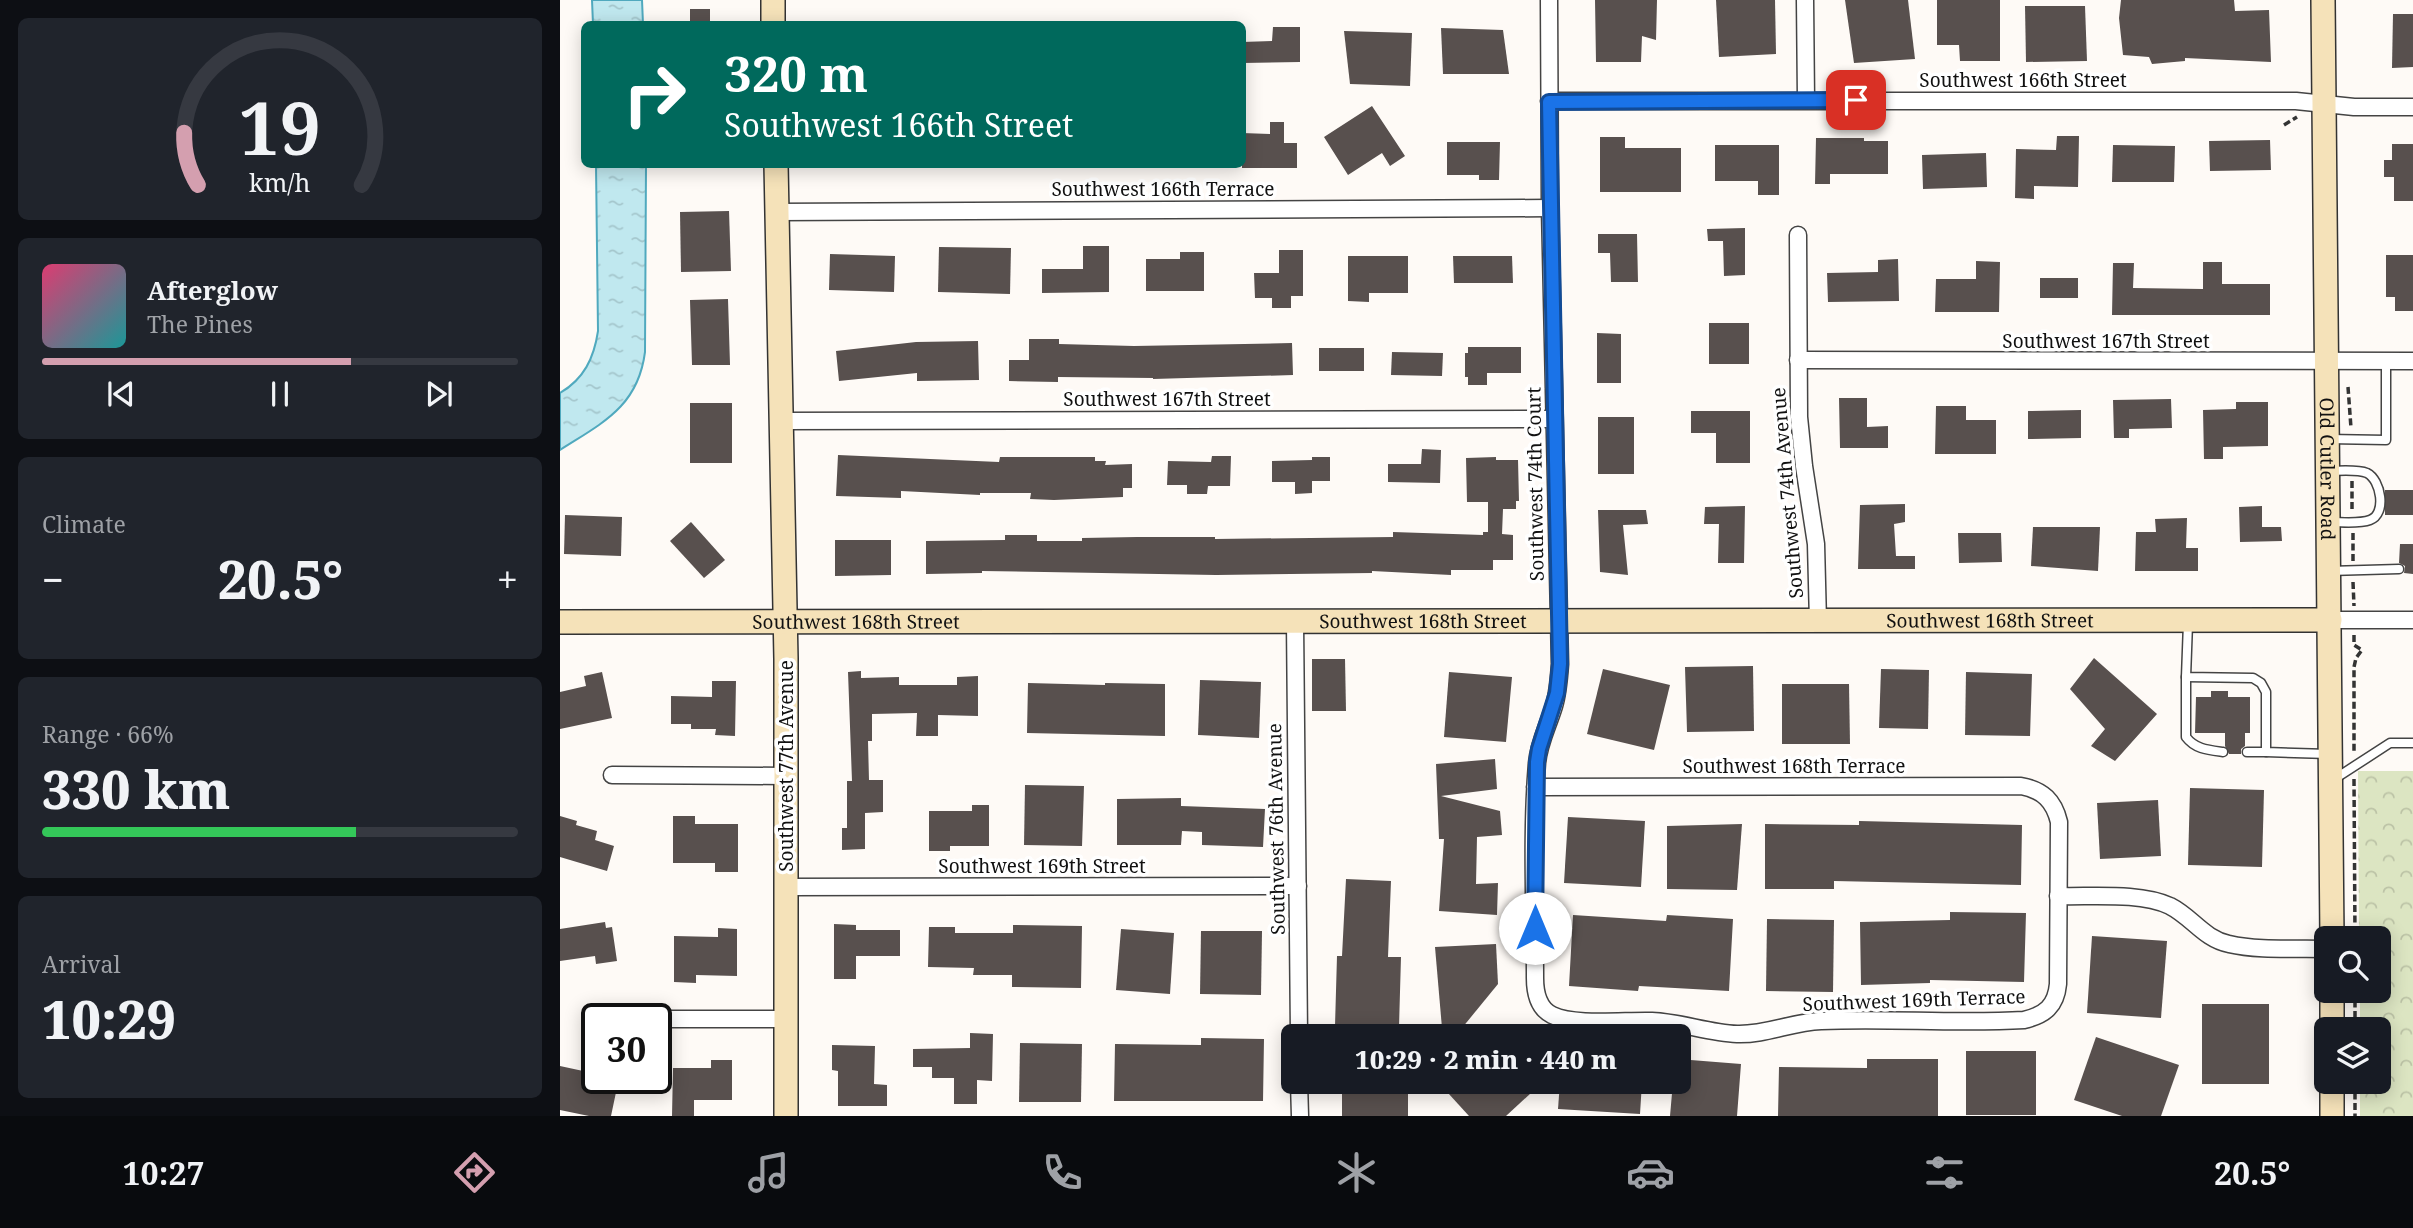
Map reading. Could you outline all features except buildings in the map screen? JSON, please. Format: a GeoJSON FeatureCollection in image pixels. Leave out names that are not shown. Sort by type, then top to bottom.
{"type":"FeatureCollection","features":[{"type":"Feature","properties":{"kind":"street"},"geometry":{"type":"LineString","coordinates":[[773,0],[773,21]]}},
{"type":"Feature","properties":{"kind":"street","name":"Southwest 74th Court"},"geometry":{"type":"LineString","coordinates":[[1540,1005],[1536,995],[1535,978],[1535,787],[1539,749],[1557,693],[1559,622],[1550,208],[1549,0]]}},
{"type":"Feature","properties":{"kind":"street"},"geometry":{"type":"LineString","coordinates":[[1805,0],[1806,100]]}},
{"type":"Feature","properties":{"kind":"street","name":"Old Cutler Road"},"geometry":{"type":"LineString","coordinates":[[2323,0],[2332,926]]}},
{"type":"Feature","properties":{"kind":"street","name":"Southwest 166th Street"},"geometry":{"type":"LineString","coordinates":[[1549,102],[2296,101],[2354,107],[2413,107]]}},
{"type":"Feature","properties":{"kind":"street","name":"Southwest 77th Avenue"},"geometry":{"type":"LineString","coordinates":[[776,168],[785,623],[786,1116]]}},
{"type":"Feature","properties":{"kind":"street","name":"Southwest 166th Terrace"},"geometry":{"type":"LineString","coordinates":[[777,212],[1550,208]]}},
{"type":"Feature","properties":{"kind":"street","name":"Southwest 74th Avenue"},"geometry":{"type":"LineString","coordinates":[[1798,235],[1801,441],[1815,544],[1818,622]]}},
{"type":"Feature","properties":{"kind":"street","name":"Southwest 167th Street"},"geometry":{"type":"LineString","coordinates":[[1798,360],[2413,361]]}},
{"type":"Feature","properties":{"kind":"street","name":"Southwest 167th Street"},"geometry":{"type":"LineString","coordinates":[[780,421],[1554,419]]}},
{"type":"Feature","properties":{"kind":"street","name":"Southwest 168th Street"},"geometry":{"type":"LineString","coordinates":[[560,622],[2413,620]]}},
{"type":"Feature","properties":{"kind":"street","name":"Southwest 76th Avenue"},"geometry":{"type":"LineString","coordinates":[[1295,622],[1299,1024]]}},
{"type":"Feature","properties":{"kind":"street"},"geometry":{"type":"LineString","coordinates":[[612,775],[785,776]]}},
{"type":"Feature","properties":{"kind":"street","name":"Southwest 168th Terrace"},"geometry":{"type":"LineString","coordinates":[[1535,787],[2021,786],[2037,791],[2049,799],[2059,822],[2058,896]]}},
{"type":"Feature","properties":{"kind":"street","name":"Southwest 169th Street"},"geometry":{"type":"LineString","coordinates":[[786,887],[1298,886]]}},
{"type":"Feature","properties":{"kind":"street"},"geometry":{"type":"LineString","coordinates":[[2058,896],[2132,898],[2160,902],[2182,913],[2210,937],[2229,944],[2314,948]]}},
{"type":"Feature","properties":{"kind":"street","name":"Southwest 169th Terrace"},"geometry":{"type":"LineString","coordinates":[[1540,1005],[1553,1016],[1572,1020],[1663,1021],[1708,1031],[1738,1034],[1756,1034],[1817,1021],[2024,1020],[2044,1013],[2055,1000],[2058,896]]}},
{"type":"Feature","properties":{"kind":"street"},"geometry":{"type":"LineString","coordinates":[[672,1019],[786,1019]]}},
{"type":"Feature","properties":{"kind":"street"},"geometry":{"type":"LineString","coordinates":[[1299,1094],[1300,1116]]}},
{"type":"Feature","properties":{"kind":"street"},"geometry":{"type":"LineString","coordinates":[[2332,1094],[2332,1116]]}},
{"type":"Feature","properties":{"kind":"lane"},"geometry":{"type":"LineString","coordinates":[[2328,439],[2386,440],[2386,361]]}},
{"type":"Feature","properties":{"kind":"lane"},"geometry":{"type":"LineString","coordinates":[[2328,471],[2365,472],[2374,478],[2379,486],[2379,509],[2376,516],[2369,521],[2328,522]]}},
{"type":"Feature","properties":{"kind":"lane"},"geometry":{"type":"LineString","coordinates":[[2329,571],[2399,569]]}},
{"type":"Feature","properties":{"kind":"lane"},"geometry":{"type":"LineString","coordinates":[[2189,620],[2186,737],[2191,744],[2205,750],[2223,752]]}},
{"type":"Feature","properties":{"kind":"lane"},"geometry":{"type":"LineString","coordinates":[[2186,677],[2253,678],[2261,683],[2266,692],[2266,752]]}},
{"type":"Feature","properties":{"kind":"lane"},"geometry":{"type":"LineString","coordinates":[[2331,782],[2390,743],[2413,743]]}},
{"type":"Feature","properties":{"kind":"lane"},"geometry":{"type":"LineString","coordinates":[[2247,752],[2330,754]]}},
{"type":"Feature","properties":{"kind":"path"},"geometry":{"type":"LineString","coordinates":[[2284,125],[2303,114]]}},
{"type":"Feature","properties":{"kind":"path"},"geometry":{"type":"LineString","coordinates":[[2348,383],[2351,429]]}},
{"type":"Feature","properties":{"kind":"path"},"geometry":{"type":"LineString","coordinates":[[2352,487],[2354,603]]}},
{"type":"Feature","properties":{"kind":"path"},"geometry":{"type":"LineString","coordinates":[[2354,645],[2361,650],[2354,667],[2355,926]]}},
{"type":"Feature","properties":{"kind":"path"},"geometry":{"type":"LineString","coordinates":[[2356,1094],[2356,1116]]}},
{"type":"Feature","properties":{"kind":"green space"},"geometry":{"type":"Polygon","coordinates":[[[2358,771],[2413,771],[2413,1116],[2360,1116],[2360,1094],[2391,1094],[2391,1017],[2360,1017],[2360,1003],[2391,1003],[2391,926],[2359,926],[2358,771]]]}},
{"type":"Feature","properties":{"kind":"water"},"geometry":{"type":"Polygon","coordinates":[[[592,0],[642,0],[643,21],[593,21],[592,0]]]}},
{"type":"Feature","properties":{"kind":"water"},"geometry":{"type":"Polygon","coordinates":[[[596,168],[646,168],[645,352],[641,371],[635,387],[616,412],[560,450],[560,393],[582,374],[594,350],[598,331],[596,168]]]}},
{"type":"Feature","properties":{"kind":"route"},"geometry":{"type":"LineString","coordinates":[[1535,928],[1537,762],[1543,735],[1554,706],[1560,664],[1549,102],[1856,100]]}}]}
